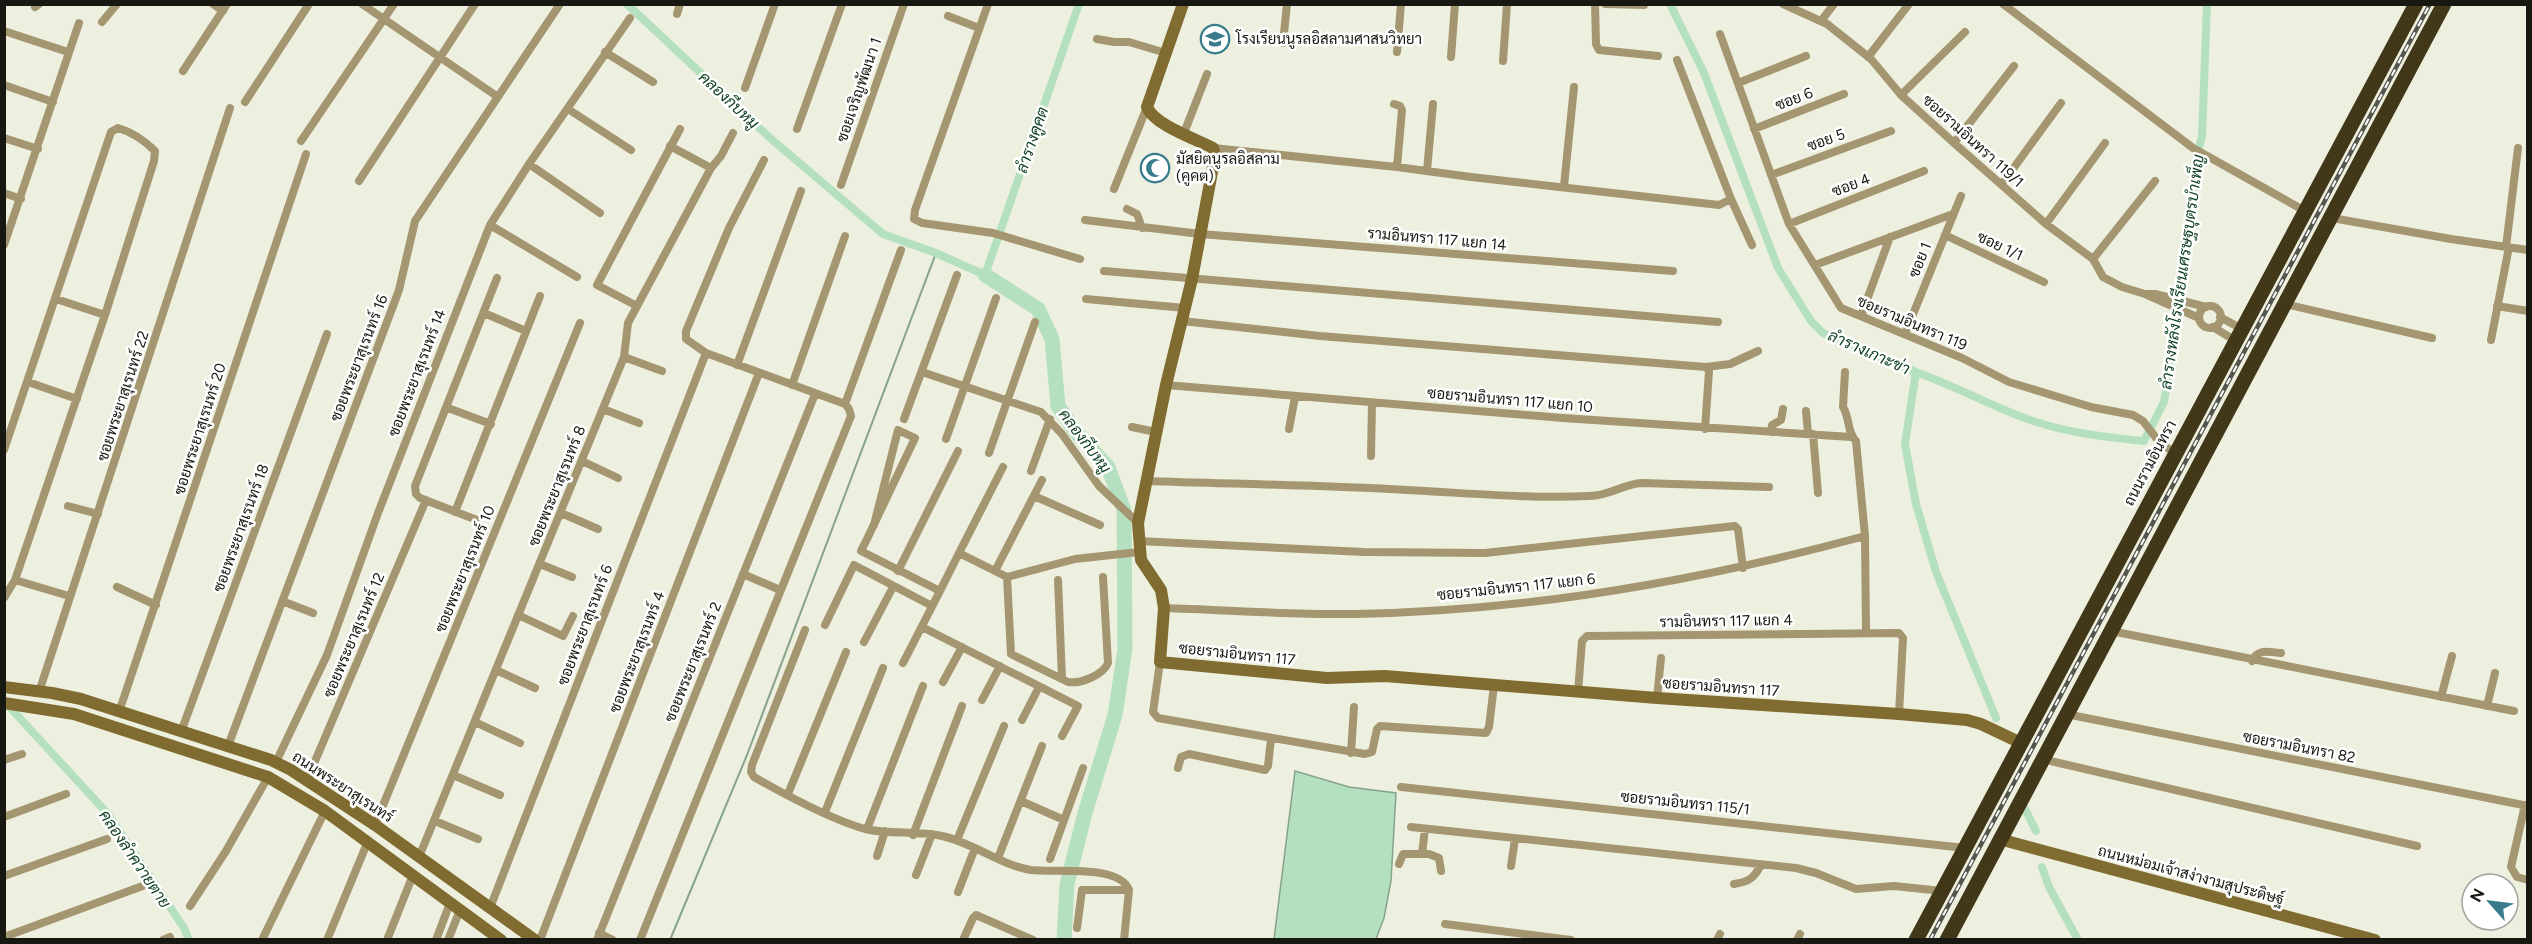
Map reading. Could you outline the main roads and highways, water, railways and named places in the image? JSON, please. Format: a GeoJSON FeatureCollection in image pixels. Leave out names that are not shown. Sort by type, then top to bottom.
{"type":"FeatureCollection","features":[{"type":"Feature","properties":{"kind":"highway","name":"ถนนรามอินทรา"},"geometry":{"type":"LineString","coordinates":[[1916,939],[2416,4]]}},
{"type":"Feature","properties":{"kind":"highway"},"geometry":{"type":"LineString","coordinates":[[1947,939],[2444,4]]}},
{"type":"Feature","properties":{"kind":"waterway","name":"คลองกีบหมู"},"geometry":{"type":"LineString","coordinates":[[627,4],[770,138],[883,234],[936,253],[985,275],[1079,4]]}},
{"type":"Feature","properties":{"kind":"waterway","name":"ลำรางเกาะข่า"},"geometry":{"type":"LineString","coordinates":[[1670,4],[1704,73],[1778,268],[1811,321],[1823,333],[1916,372],[1905,444],[1916,504],[1936,572],[1996,718]]}},
{"type":"Feature","properties":{"kind":"waterway","name":"ลำรางหลังโรงเรียนเศรษฐบุตรบำเพ็ญ"},"geometry":{"type":"LineString","coordinates":[[1916,372],[2009,412],[2052,427],[2144,441],[2164,402],[2192,217],[2195,163],[2202,136],[2207,4]]}},
{"type":"Feature","properties":{"kind":"waterway"},"geometry":{"type":"LineString","coordinates":[[670,940],[747,755],[936,253]]}},
{"type":"Feature","properties":{"kind":"waterway","name":"คลองกีบหมู"},"geometry":{"type":"LineString","coordinates":[[985,275],[1038,309],[1052,339],[1058,406],[1075,431],[1108,467],[1124,510],[1125,649],[1115,715],[1085,813],[1067,884],[1064,940]]}},
{"type":"Feature","properties":{"kind":"waterway","name":"คลองลำควายตาย"},"geometry":{"type":"LineString","coordinates":[[5,702],[108,814],[184,928],[189,940]]}},
{"type":"Feature","properties":{"kind":"waterway","name":"ลำรางเกาะข่า"},"geometry":{"type":"LineString","coordinates":[[2025,809],[2036,831]]}},
{"type":"Feature","properties":{"kind":"waterway","name":"ลำรางเกาะข่า"},"geometry":{"type":"LineString","coordinates":[[2042,867],[2049,887],[2078,940]]}},
{"type":"Feature","properties":{"kind":"railway"},"geometry":{"type":"LineString","coordinates":[[1930,940],[2430,4]]}},
{"type":"Feature","properties":{"kind":"place","name":"โรงเรียนนูรลอิสลามศาสนวิทยา"},"geometry":{"type":"Point","coordinates":[1215,39]}},
{"type":"Feature","properties":{"kind":"place","name":"มัสยิตนูรลอิสลาม (คูคต)"},"geometry":{"type":"Point","coordinates":[1155,168]}},
{"type":"Feature","properties":{"kind":"water label","name":"ลำรางคูคต"},"geometry":{"type":"Point","coordinates":[1032,140]}}]}
